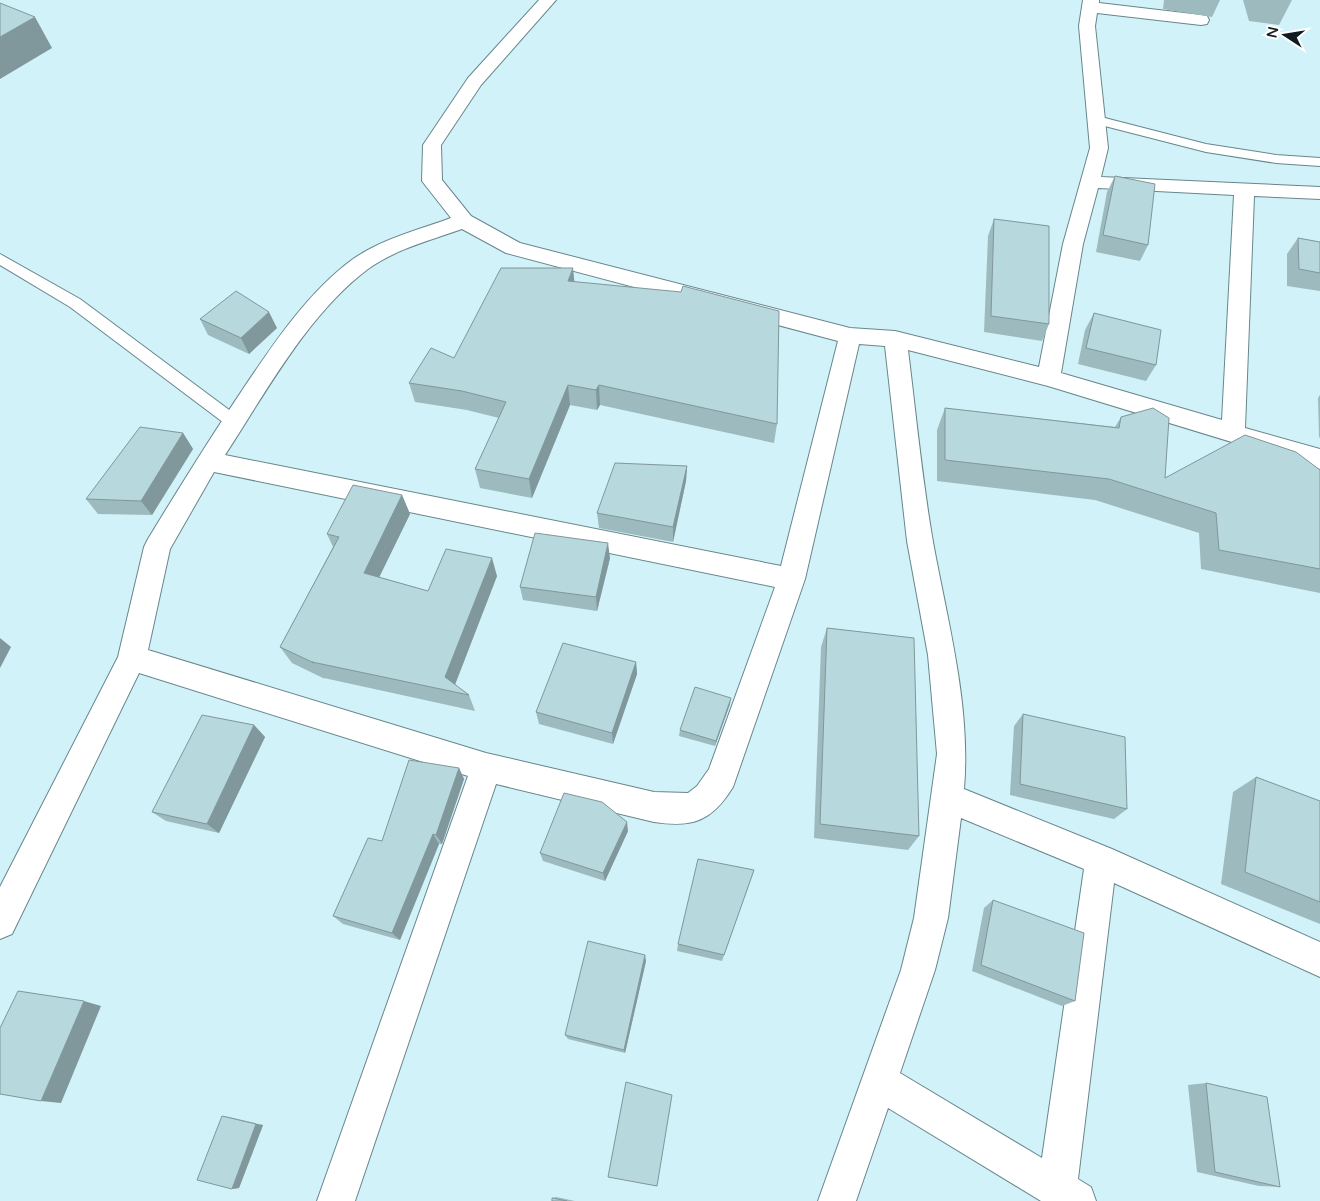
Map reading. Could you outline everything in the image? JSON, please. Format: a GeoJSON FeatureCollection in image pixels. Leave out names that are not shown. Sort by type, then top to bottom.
{"type":"FeatureCollection","features":[{"type":"Feature","properties":{"kind":"street"},"geometry":{"type":"LineString","coordinates":[[548,0],[474,82],[432,146],[432,181],[464,221],[513,248],[850,336],[895,339],[1049,378],[1320,459]]}},
{"type":"Feature","properties":{"kind":"street"},"geometry":{"type":"LineString","coordinates":[[1049,378],[1073,244],[1099,148],[1087,26],[1091,3],[1201,20]]}},
{"type":"Feature","properties":{"kind":"street"},"geometry":{"type":"LineString","coordinates":[[1090,182],[1320,193]]}},
{"type":"Feature","properties":{"kind":"street"},"geometry":{"type":"LineString","coordinates":[[1233,433],[1244,188]]}},
{"type":"Feature","properties":{"kind":"street"},"geometry":{"type":"LineString","coordinates":[[0,922],[132,658],[157,547],[208,461],[280,352],[321,301],[361,264],[395,245],[464,221]]}},
{"type":"Feature","properties":{"kind":"street"},"geometry":{"type":"LineString","coordinates":[[132,658],[486,767],[654,807],[679,811],[695,808],[710,797],[722,777],[791,579],[850,336]]}},
{"type":"Feature","properties":{"kind":"street"},"geometry":{"type":"LineString","coordinates":[[837,1201],[918,970],[931,918],[948,798],[952,754],[942,655],[920,541],[895,339]]}},
{"type":"Feature","properties":{"kind":"street"},"geometry":{"type":"LineString","coordinates":[[208,461],[791,579]]}},
{"type":"Feature","properties":{"kind":"street"},"geometry":{"type":"LineString","coordinates":[[336,1201],[486,767]]}},
{"type":"Feature","properties":{"kind":"street"},"geometry":{"type":"LineString","coordinates":[[948,798],[1101,860],[1320,960]]}},
{"type":"Feature","properties":{"kind":"street"},"geometry":{"type":"LineString","coordinates":[[879,1081],[1067,1195],[1101,860]]}},
{"type":"Feature","properties":{"kind":"lane"},"geometry":{"type":"LineString","coordinates":[[1096,120],[1206,148],[1276,159],[1320,162]]}},
{"type":"Feature","properties":{"kind":"lane"},"geometry":{"type":"LineString","coordinates":[[0,259],[75,303],[234,422]]}},
{"type":"Feature","properties":{"kind":"building"},"geometry":{"type":"Polygon","coordinates":[[[0,3],[35,17],[0,37],[0,3]]]}},
{"type":"Feature","properties":{"kind":"building"},"geometry":{"type":"Polygon","coordinates":[[[1115,176],[1155,184],[1148,245],[1103,235],[1115,176]]]}},
{"type":"Feature","properties":{"kind":"building"},"geometry":{"type":"Polygon","coordinates":[[[994,219],[1049,226],[1049,324],[991,316],[994,219]]]}},
{"type":"Feature","properties":{"kind":"building"},"geometry":{"type":"Polygon","coordinates":[[[1298,238],[1320,242],[1320,273],[1299,269],[1298,238]]]}},
{"type":"Feature","properties":{"kind":"building"},"geometry":{"type":"Polygon","coordinates":[[[501,268],[573,268],[568,281],[681,292],[683,286],[779,311],[777,424],[599,385],[596,390],[568,385],[529,479],[475,469],[506,402],[462,391],[409,383],[431,348],[454,358],[501,268]]]}},
{"type":"Feature","properties":{"kind":"building"},"geometry":{"type":"Polygon","coordinates":[[[236,291],[269,312],[241,338],[200,319],[236,291]]]}},
{"type":"Feature","properties":{"kind":"building"},"geometry":{"type":"Polygon","coordinates":[[[1094,313],[1161,330],[1156,365],[1086,348],[1094,313]]]}},
{"type":"Feature","properties":{"kind":"building"},"geometry":{"type":"Polygon","coordinates":[[[945,408],[1119,428],[1121,417],[1153,408],[1169,418],[1165,478],[1245,435],[1296,452],[1320,470],[1320,569],[1219,550],[1216,513],[1109,479],[945,460],[945,408]]]}},
{"type":"Feature","properties":{"kind":"building"},"geometry":{"type":"Polygon","coordinates":[[[140,427],[183,433],[141,501],[86,499],[140,427]]]}},
{"type":"Feature","properties":{"kind":"building"},"geometry":{"type":"Polygon","coordinates":[[[615,463],[687,466],[673,527],[597,513],[615,463]]]}},
{"type":"Feature","properties":{"kind":"building"},"geometry":{"type":"Polygon","coordinates":[[[353,485],[402,495],[364,573],[428,591],[446,549],[492,558],[445,677],[469,695],[312,662],[314,663],[280,647],[339,537],[327,534],[353,485]]]}},
{"type":"Feature","properties":{"kind":"building"},"geometry":{"type":"Polygon","coordinates":[[[535,533],[608,543],[596,597],[520,587],[535,533]]]}},
{"type":"Feature","properties":{"kind":"building"},"geometry":{"type":"Polygon","coordinates":[[[827,628],[914,638],[919,836],[820,824],[827,628]]]}},
{"type":"Feature","properties":{"kind":"building"},"geometry":{"type":"Polygon","coordinates":[[[563,643],[636,662],[612,733],[536,712],[563,643]]]}},
{"type":"Feature","properties":{"kind":"building"},"geometry":{"type":"Polygon","coordinates":[[[695,687],[731,698],[716,741],[680,730],[695,687]]]}},
{"type":"Feature","properties":{"kind":"building"},"geometry":{"type":"Polygon","coordinates":[[[1023,714],[1125,737],[1127,809],[1020,784],[1023,714]]]}},
{"type":"Feature","properties":{"kind":"building"},"geometry":{"type":"Polygon","coordinates":[[[202,715],[254,725],[207,824],[152,812],[202,715]]]}},
{"type":"Feature","properties":{"kind":"building"},"geometry":{"type":"Polygon","coordinates":[[[409,760],[459,768],[436,835],[433,834],[392,933],[333,916],[368,838],[382,841],[409,760]]]}},
{"type":"Feature","properties":{"kind":"building"},"geometry":{"type":"Polygon","coordinates":[[[1256,777],[1320,801],[1320,902],[1245,872],[1256,777]]]}},
{"type":"Feature","properties":{"kind":"building"},"geometry":{"type":"Polygon","coordinates":[[[564,793],[602,802],[627,822],[603,873],[540,853],[564,793]]]}},
{"type":"Feature","properties":{"kind":"building"},"geometry":{"type":"Polygon","coordinates":[[[698,859],[754,870],[724,955],[678,944],[698,859]]]}},
{"type":"Feature","properties":{"kind":"building"},"geometry":{"type":"Polygon","coordinates":[[[993,900],[1084,933],[1075,1001],[981,965],[993,900]]]}},
{"type":"Feature","properties":{"kind":"building"},"geometry":{"type":"Polygon","coordinates":[[[588,941],[645,955],[624,1050],[565,1035],[588,941]]]}},
{"type":"Feature","properties":{"kind":"building"},"geometry":{"type":"Polygon","coordinates":[[[18,991],[84,1001],[41,1101],[0,1094],[0,1028],[18,991]]]}},
{"type":"Feature","properties":{"kind":"building"},"geometry":{"type":"Polygon","coordinates":[[[626,1082],[672,1095],[657,1186],[608,1177],[626,1082]]]}},
{"type":"Feature","properties":{"kind":"building"},"geometry":{"type":"Polygon","coordinates":[[[1206,1083],[1267,1097],[1280,1187],[1215,1172],[1206,1083]]]}},
{"type":"Feature","properties":{"kind":"building"},"geometry":{"type":"Polygon","coordinates":[[[222,1116],[256,1124],[232,1189],[197,1180],[222,1116]]]}},
{"type":"Feature","properties":{"kind":"building"},"geometry":{"type":"Polygon","coordinates":[[[552,1198],[567,1201],[552,1201],[552,1198]]]}}]}
